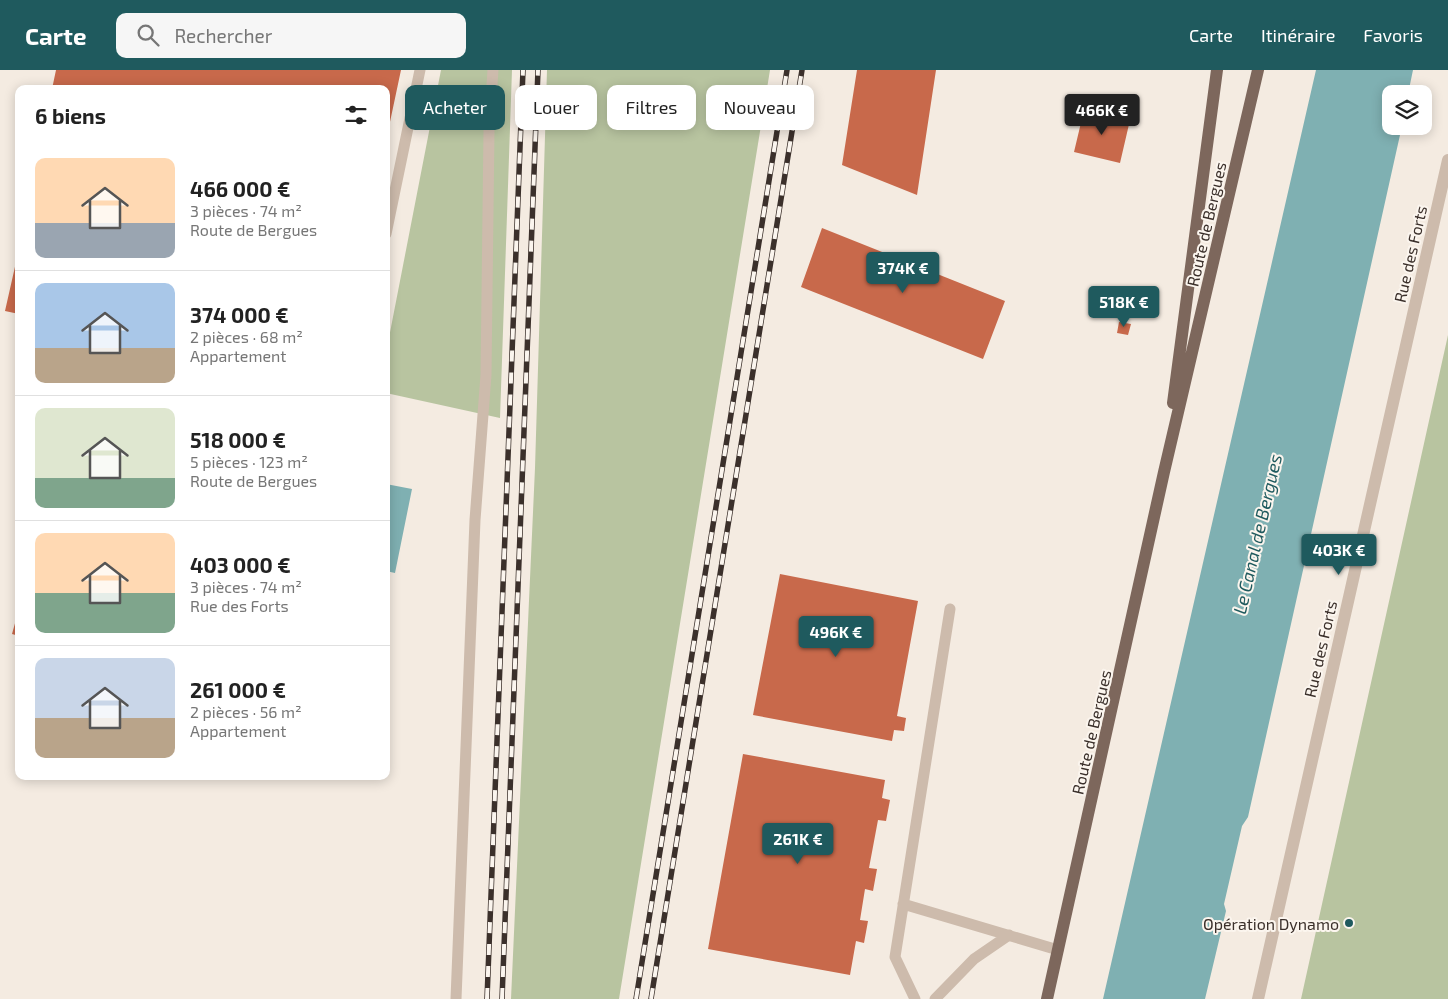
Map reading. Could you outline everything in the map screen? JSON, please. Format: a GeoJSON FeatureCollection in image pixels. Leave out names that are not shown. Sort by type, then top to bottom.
{"type":"FeatureCollection","features":[{"type":"Feature","properties":{"kind":"main road","name":"Route de Bergues"},"geometry":{"type":"LineString","coordinates":[[1164,472],[1217,70]]}},
{"type":"Feature","properties":{"kind":"main road","name":"Route de Bergues"},"geometry":{"type":"LineString","coordinates":[[1047,999],[1164,472],[1258,70]]}},
{"type":"Feature","properties":{"kind":"street","name":"Rue des Forts"},"geometry":{"type":"LineString","coordinates":[[1258,999],[1448,160]]}},
{"type":"Feature","properties":{"kind":"lane"},"geometry":{"type":"LineString","coordinates":[[390,215],[420,70]]}},
{"type":"Feature","properties":{"kind":"lane"},"geometry":{"type":"LineString","coordinates":[[456,999],[475,530],[486,367],[489,130],[493,70]]}},
{"type":"Feature","properties":{"kind":"lane"},"geometry":{"type":"LineString","coordinates":[[915,999],[895,957],[950,609]]}},
{"type":"Feature","properties":{"kind":"lane"},"geometry":{"type":"LineString","coordinates":[[903,904],[1058,950]]}},
{"type":"Feature","properties":{"kind":"lane"},"geometry":{"type":"LineString","coordinates":[[935,999],[974,959],[1009,936]]}},
{"type":"Feature","properties":{"kind":"green space"},"geometry":{"type":"Polygon","coordinates":[[[441,70],[512,70],[500,418],[390,394],[390,332],[429,130],[505,130],[505,85],[438,85],[441,70]]]}},
{"type":"Feature","properties":{"kind":"green space"},"geometry":{"type":"Polygon","coordinates":[[[547,70],[770,70],[768,85],[706,85],[706,130],[760,130],[619,999],[511,999],[535,468],[545,130],[597,130],[597,85],[547,85],[547,70]]]}},
{"type":"Feature","properties":{"kind":"green space"},"geometry":{"type":"Polygon","coordinates":[[[1448,335],[1448,999],[1301,999],[1448,335]]]}},
{"type":"Feature","properties":{"kind":"water","name":"Le Canal de Bergues"},"geometry":{"type":"Polygon","coordinates":[[[1316,70],[1413,70],[1410,85],[1382,85],[1382,135],[1400,135],[1248,817],[1242,826],[1224,904],[1226,911],[1205,999],[1103,999],[1316,70]]]}},
{"type":"Feature","properties":{"kind":"water"},"geometry":{"type":"Polygon","coordinates":[[[390,485],[412,489],[395,573],[390,572],[390,485]]]}},
{"type":"Feature","properties":{"kind":"building"},"geometry":{"type":"Polygon","coordinates":[[[56,70],[401,70],[390,122],[390,85],[53,85],[56,70]]]}},
{"type":"Feature","properties":{"kind":"building"},"geometry":{"type":"Polygon","coordinates":[[[857,70],[936,70],[917,195],[842,165],[857,70]]]}},
{"type":"Feature","properties":{"kind":"building"},"geometry":{"type":"Polygon","coordinates":[[[1084,110],[1130,120],[1120,163],[1074,152],[1084,110]]]}},
{"type":"Feature","properties":{"kind":"building"},"geometry":{"type":"Polygon","coordinates":[[[822,228],[1005,301],[983,359],[801,287],[822,228]]]}},
{"type":"Feature","properties":{"kind":"building"},"geometry":{"type":"Polygon","coordinates":[[[15,267],[15,313],[5,311],[15,267]]]}},
{"type":"Feature","properties":{"kind":"building"},"geometry":{"type":"Polygon","coordinates":[[[1119,322],[1131,324],[1128,335],[1117,333],[1119,322]]]}},
{"type":"Feature","properties":{"kind":"building"},"geometry":{"type":"Polygon","coordinates":[[[780,574],[918,601],[897,716],[906,718],[904,731],[894,730],[892,741],[753,715],[780,574]]]}},
{"type":"Feature","properties":{"kind":"building"},"geometry":{"type":"Polygon","coordinates":[[[15,623],[15,635],[12,634],[15,623]]]}},
{"type":"Feature","properties":{"kind":"building"},"geometry":{"type":"Polygon","coordinates":[[[743,754],[885,780],[882,798],[890,800],[886,821],[878,820],[869,868],[877,869],[873,891],[865,889],[860,920],[868,921],[864,943],[856,941],[850,975],[708,949],[743,754]]]}},
{"type":"Feature","properties":{"kind":"railway"},"geometry":{"type":"LineString","coordinates":[[487,999],[523,70]]}},
{"type":"Feature","properties":{"kind":"railway"},"geometry":{"type":"LineString","coordinates":[[502,999],[538,70]]}},
{"type":"Feature","properties":{"kind":"railway"},"geometry":{"type":"LineString","coordinates":[[636,999],[787,70]]}},
{"type":"Feature","properties":{"kind":"railway"},"geometry":{"type":"LineString","coordinates":[[651,999],[802,70]]}},
{"type":"Feature","properties":{"kind":"place","name":"Opération Dynamo"},"geometry":{"type":"Point","coordinates":[1349,923]}}]}
